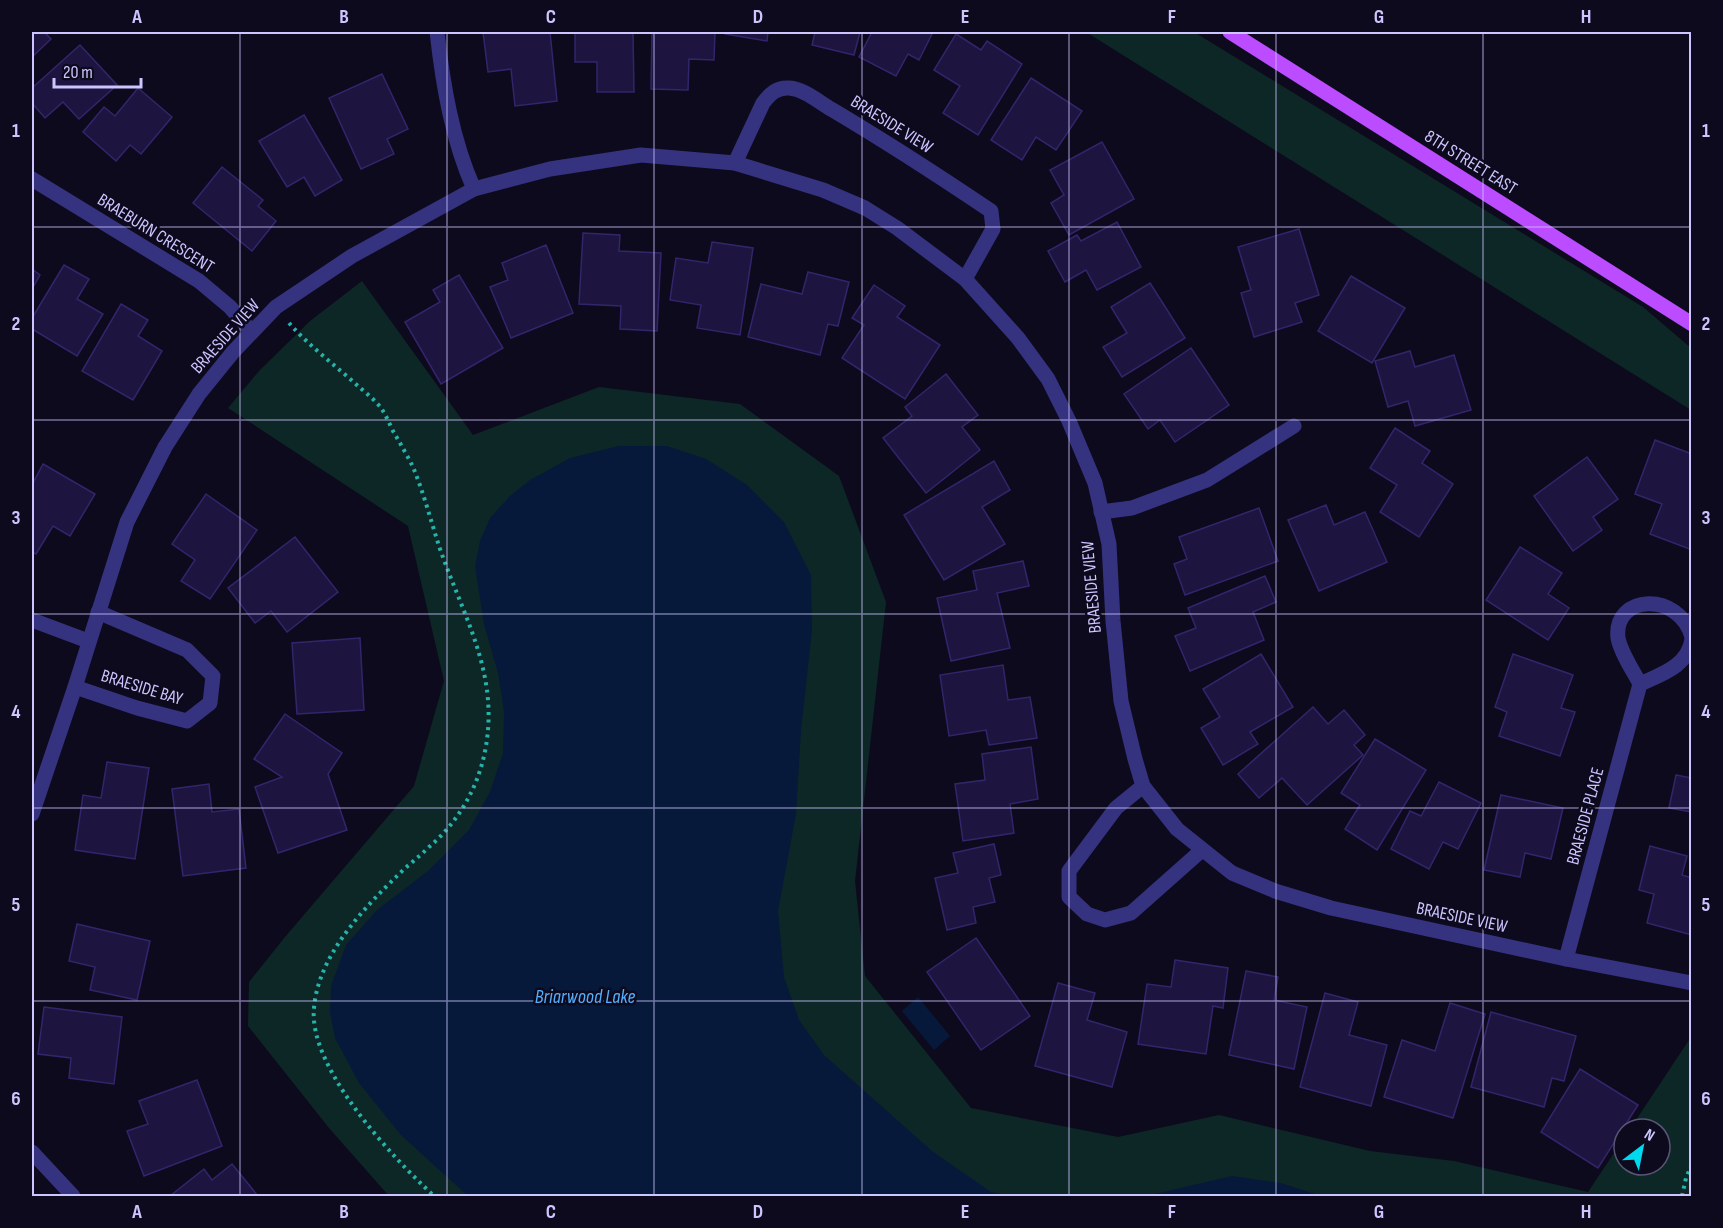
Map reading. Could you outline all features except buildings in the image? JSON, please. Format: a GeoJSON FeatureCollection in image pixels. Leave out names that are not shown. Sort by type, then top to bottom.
{"type":"FeatureCollection","features":[{"type":"Feature","properties":{"kind":"main road","name":"8TH STREET EAST"},"geometry":{"type":"LineString","coordinates":[[1230,32],[1692,324]]}},
{"type":"Feature","properties":{"kind":"street"},"geometry":{"type":"LineString","coordinates":[[437,32],[449,110],[464,166],[474,189]]}},
{"type":"Feature","properties":{"kind":"street","name":"BRAESIDE VIEW"},"geometry":{"type":"LineString","coordinates":[[735,162],[769,94],[778,89],[790,88],[801,91],[991,212],[993,229],[965,279]]}},
{"type":"Feature","properties":{"kind":"street","name":"BRAESIDE VIEW"},"geometry":{"type":"LineString","coordinates":[[32,814],[127,522],[165,447],[199,394],[251,331],[276,307],[352,256],[474,189],[550,169],[641,155],[735,162],[814,187],[865,208],[913,239],[965,279],[1018,338],[1048,379],[1089,465],[1095,483],[1109,544],[1113,621],[1121,701],[1143,786],[1177,829],[1232,873],[1275,891],[1331,909],[1692,983]]}},
{"type":"Feature","properties":{"kind":"street","name":"BRAEBURN CRESCENT"},"geometry":{"type":"LineString","coordinates":[[32,178],[199,281],[230,307],[251,331]]}},
{"type":"Feature","properties":{"kind":"street"},"geometry":{"type":"LineString","coordinates":[[1101,512],[1132,508],[1207,480],[1294,426]]}},
{"type":"Feature","properties":{"kind":"street"},"geometry":{"type":"LineString","coordinates":[[1646,604],[1666,607],[1677,612],[1685,620],[1692,638],[1691,646],[1680,663],[1641,684],[1623,653],[1618,635],[1619,625],[1629,610],[1646,604]]}},
{"type":"Feature","properties":{"kind":"street","name":"BRAESIDE BAY"},"geometry":{"type":"LineString","coordinates":[[75,687],[137,708],[187,721],[210,704],[213,676],[187,650],[98,612]]}},
{"type":"Feature","properties":{"kind":"street"},"geometry":{"type":"LineString","coordinates":[[32,620],[88,641]]}},
{"type":"Feature","properties":{"kind":"street","name":"BRAESIDE PLACE"},"geometry":{"type":"LineString","coordinates":[[1566,959],[1641,684]]}},
{"type":"Feature","properties":{"kind":"street"},"geometry":{"type":"LineString","coordinates":[[1143,786],[1116,808],[1070,872],[1069,897],[1087,914],[1105,920],[1131,913],[1202,850]]}},
{"type":"Feature","properties":{"kind":"street"},"geometry":{"type":"LineString","coordinates":[[32,1152],[73,1197]]}},
{"type":"Feature","properties":{"kind":"path"},"geometry":{"type":"LineString","coordinates":[[276,307],[293,328],[380,406],[413,468],[442,555],[470,623],[484,667],[489,712],[484,755],[473,792],[450,826],[400,873],[344,934],[330,960],[313,1010],[324,1057],[349,1101],[409,1173],[434,1197]]}},
{"type":"Feature","properties":{"kind":"path"},"geometry":{"type":"LineString","coordinates":[[1682,1197],[1692,1164]]}},
{"type":"Feature","properties":{"kind":"green space"},"geometry":{"type":"Polygon","coordinates":[[[1086,32],[1194,32],[1643,307],[1691,348],[1691,410],[1086,32]]]}},
{"type":"Feature","properties":{"kind":"green space"},"geometry":{"type":"Polygon","coordinates":[[[362,281],[473,435],[599,387],[740,404],[839,476],[886,602],[855,881],[865,976],[971,1108],[1118,1137],[1219,1115],[1370,1151],[1454,1161],[1588,1192],[1612,1156],[1612,1177],[1672,1177],[1672,1117],[1638,1117],[1691,1037],[1691,1196],[389,1196],[329,1128],[248,1026],[249,982],[414,786],[444,681],[408,526],[228,408],[259,371],[310,321],[362,281]]]}},
{"type":"Feature","properties":{"kind":"water","name":"Briarwood Lake"},"geometry":{"type":"Polygon","coordinates":[[[619,446],[667,446],[706,459],[747,485],[784,522],[811,575],[812,630],[801,730],[796,814],[778,911],[784,977],[799,1020],[824,1055],[932,1151],[991,1192],[1011,1196],[468,1196],[401,1135],[359,1083],[335,1038],[330,1012],[331,986],[346,945],[377,910],[428,871],[469,830],[490,792],[503,753],[504,712],[498,673],[484,624],[475,566],[480,541],[490,518],[510,496],[530,480],[570,458],[619,446]]]}},
{"type":"Feature","properties":{"kind":"water"},"geometry":{"type":"Polygon","coordinates":[[[918,997],[950,1036],[934,1050],[902,1011],[918,997]]]}},
{"type":"Feature","properties":{"kind":"water"},"geometry":{"type":"Polygon","coordinates":[[[1232,1176],[1281,1183],[1321,1196],[1146,1196],[1232,1176]]]}}]}
